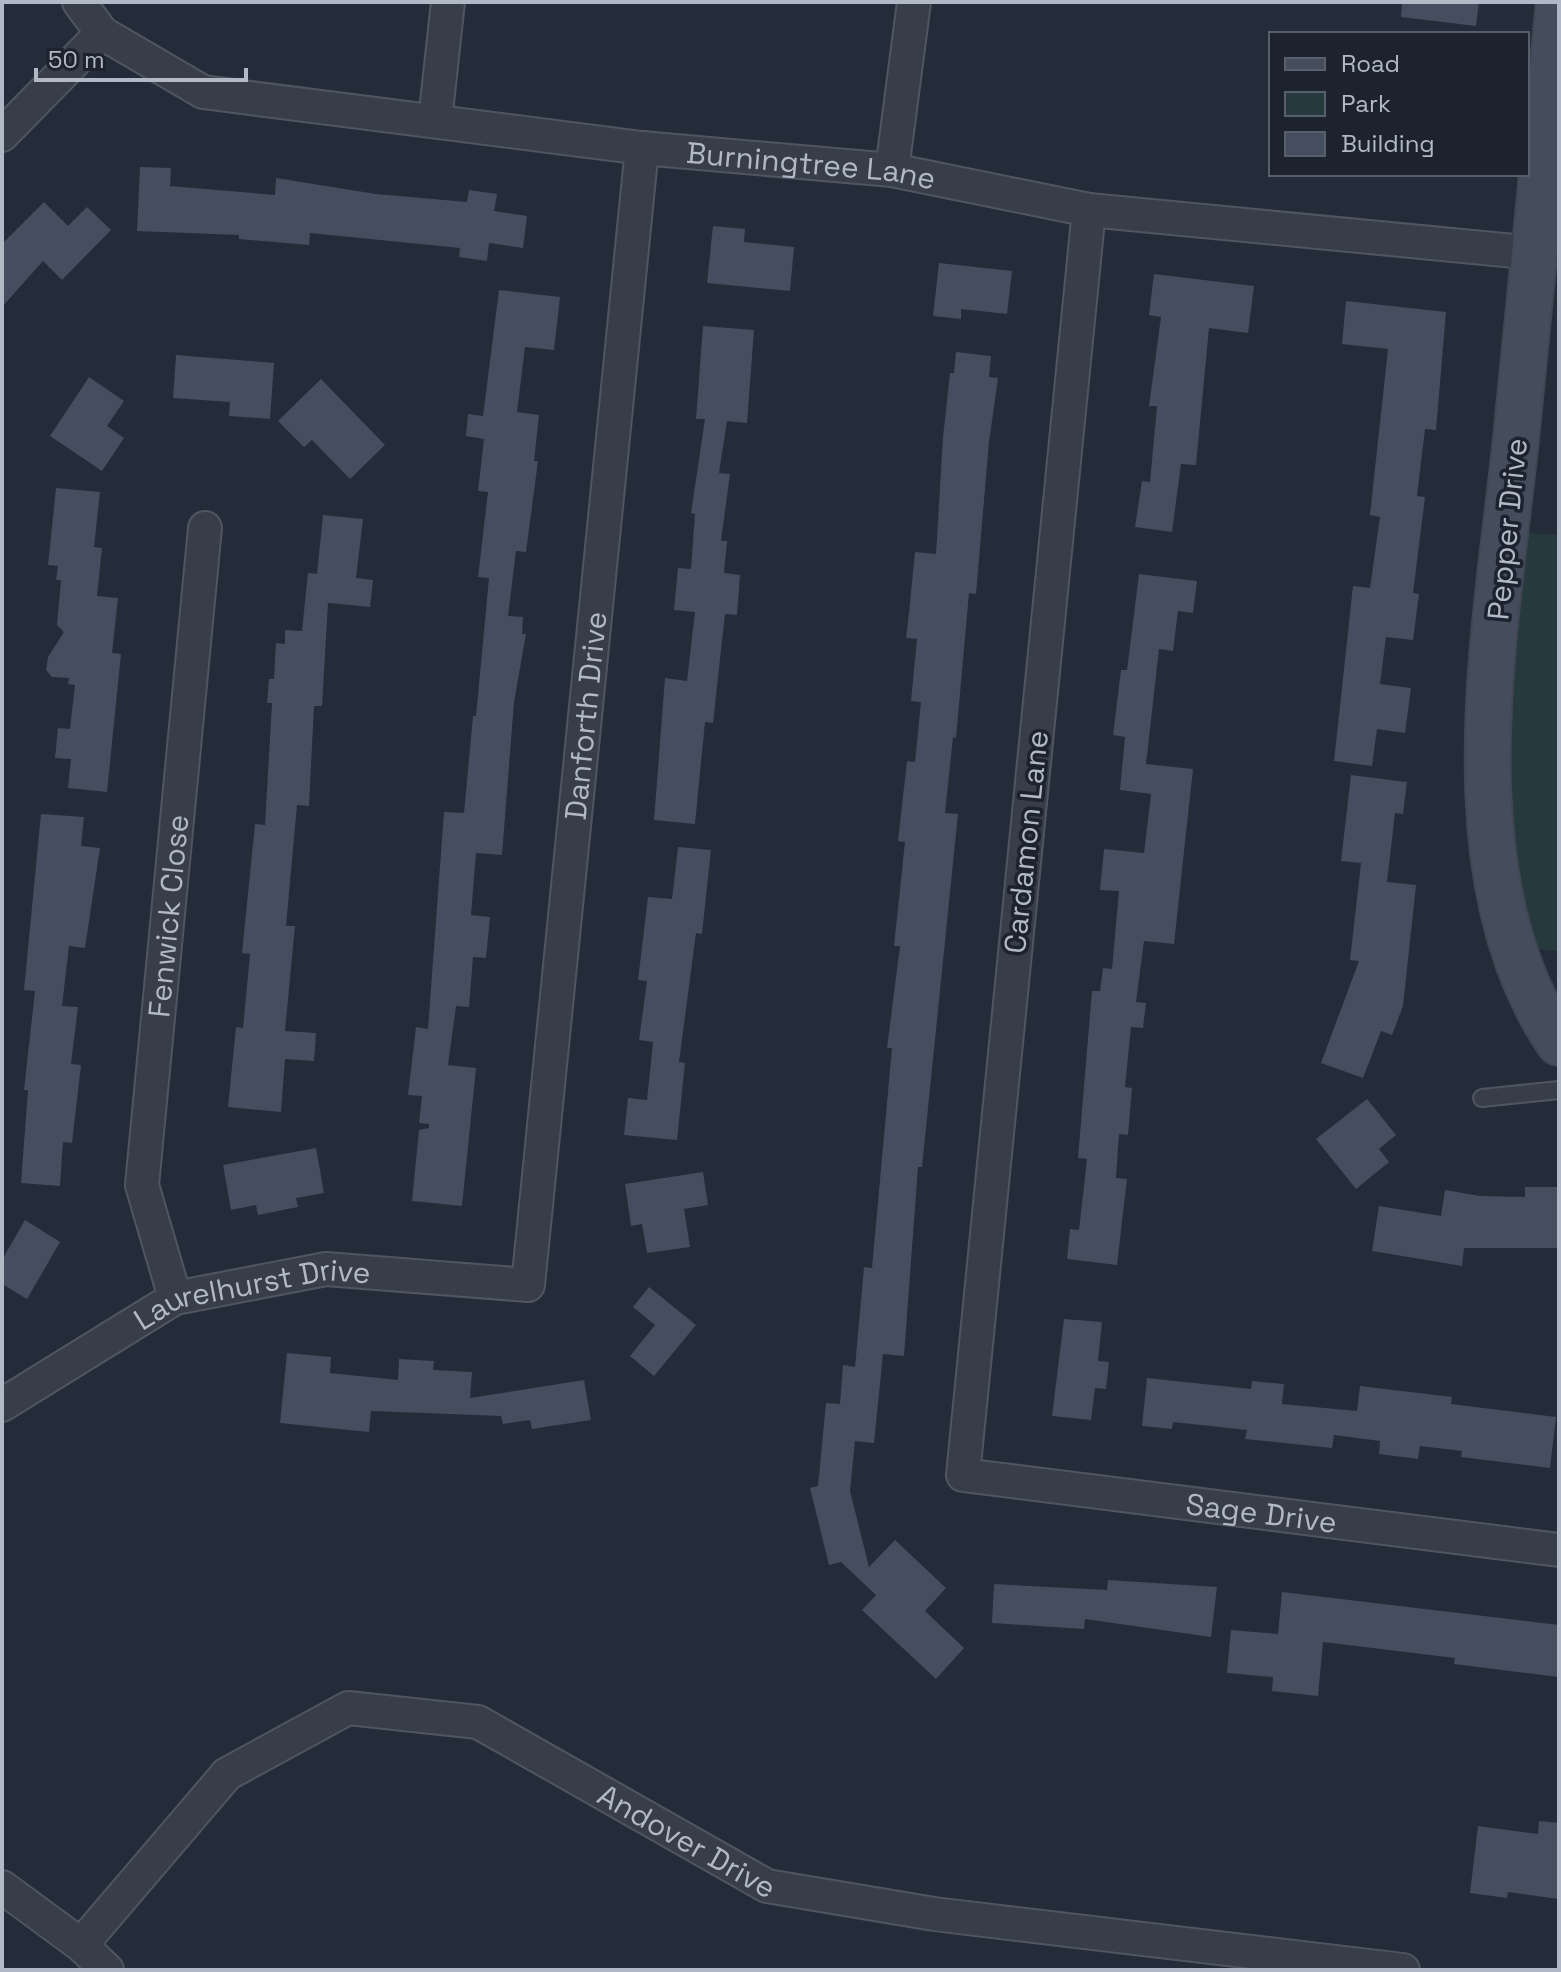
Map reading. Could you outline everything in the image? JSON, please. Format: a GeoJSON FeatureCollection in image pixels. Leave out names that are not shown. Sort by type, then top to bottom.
{"type":"FeatureCollection","features":[{"type":"Feature","properties":{"kind":"street"},"geometry":{"type":"LineString","coordinates":[[2,135],[102,33],[79,2]]}},
{"type":"Feature","properties":{"kind":"street"},"geometry":{"type":"LineString","coordinates":[[435,121],[448,2]]}},
{"type":"Feature","properties":{"kind":"street"},"geometry":{"type":"LineString","coordinates":[[892,170],[914,2]]}},
{"type":"Feature","properties":{"kind":"street","name":"Pepper Drive"},"geometry":{"type":"LineString","coordinates":[[1559,2],[1493,672],[1486,801],[1493,861],[1506,921],[1547,1026],[1559,1043]]}},
{"type":"Feature","properties":{"kind":"street","name":"Burningtree Lane"},"geometry":{"type":"LineString","coordinates":[[102,33],[203,92],[642,148],[892,170],[1089,210],[1535,253]]}},
{"type":"Feature","properties":{"kind":"street","name":"Danforth Drive"},"geometry":{"type":"LineString","coordinates":[[528,1285],[642,148]]}},
{"type":"Feature","properties":{"kind":"street","name":"Cardamon Lane"},"geometry":{"type":"LineString","coordinates":[[963,1475],[1089,210]]}},
{"type":"Feature","properties":{"kind":"street","name":"Fenwick Close"},"geometry":{"type":"LineString","coordinates":[[175,1298],[142,1185],[205,528]]}},
{"type":"Feature","properties":{"kind":"street","name":"Laurelhurst Drive"},"geometry":{"type":"LineString","coordinates":[[2,1405],[175,1298],[326,1269],[528,1285]]}},
{"type":"Feature","properties":{"kind":"street","name":"Sage Drive"},"geometry":{"type":"LineString","coordinates":[[963,1475],[1559,1550]]}},
{"type":"Feature","properties":{"kind":"street","name":"Andover Drive"},"geometry":{"type":"LineString","coordinates":[[81,1945],[227,1774],[348,1708],[478,1722],[767,1886],[934,1914],[1403,1970]]}},
{"type":"Feature","properties":{"kind":"street"},"geometry":{"type":"LineString","coordinates":[[2,1887],[81,1945],[107,1970]]}},
{"type":"Feature","properties":{"kind":"lane"},"geometry":{"type":"LineString","coordinates":[[1482,1098],[1559,1090]]}},
{"type":"Feature","properties":{"kind":"green space"},"geometry":{"type":"Polygon","coordinates":[[[1525,533],[1559,535],[1559,951],[1536,949],[1510,831],[1505,752],[1525,533]]]}},
{"type":"Feature","properties":{"kind":"building"},"geometry":{"type":"Polygon","coordinates":[[[1402,2],[1479,2],[1476,26],[1401,17],[1402,2]]]}},
{"type":"Feature","properties":{"kind":"building"},"geometry":{"type":"Polygon","coordinates":[[[140,167],[171,168],[170,186],[275,195],[276,178],[376,194],[467,202],[469,190],[497,194],[494,211],[527,216],[523,248],[489,243],[487,261],[459,257],[460,248],[310,233],[309,245],[239,239],[239,235],[137,231],[140,167]]]}},
{"type":"Feature","properties":{"kind":"building"},"geometry":{"type":"Polygon","coordinates":[[[44,202],[68,226],[87,207],[111,230],[62,280],[43,261],[2,307],[2,244],[44,202]]]}},
{"type":"Feature","properties":{"kind":"building"},"geometry":{"type":"Polygon","coordinates":[[[713,226],[745,229],[744,242],[794,247],[790,291],[707,283],[713,226]]]}},
{"type":"Feature","properties":{"kind":"building"},"geometry":{"type":"Polygon","coordinates":[[[939,263],[1012,271],[1007,314],[961,309],[961,319],[933,316],[939,263]]]}},
{"type":"Feature","properties":{"kind":"building"},"geometry":{"type":"Polygon","coordinates":[[[1154,274],[1254,286],[1248,333],[1209,328],[1196,465],[1181,464],[1172,532],[1135,527],[1142,481],[1150,482],[1157,406],[1149,406],[1161,317],[1149,315],[1154,274]]]}},
{"type":"Feature","properties":{"kind":"building"},"geometry":{"type":"Polygon","coordinates":[[[499,290],[560,297],[554,350],[525,347],[517,412],[539,415],[534,461],[538,461],[526,552],[516,551],[508,616],[523,617],[522,634],[526,634],[514,702],[502,855],[476,853],[471,915],[490,917],[486,958],[473,957],[469,1007],[456,1006],[448,1065],[476,1068],[462,1206],[412,1201],[419,1130],[429,1128],[429,1124],[419,1123],[422,1096],[408,1095],[416,1027],[428,1029],[444,812],[464,813],[473,716],[476,716],[489,578],[478,577],[488,492],[478,491],[484,439],[466,436],[468,414],[483,416],[499,290]]]}},
{"type":"Feature","properties":{"kind":"building"},"geometry":{"type":"Polygon","coordinates":[[[1346,301],[1446,312],[1436,430],[1425,429],[1417,496],[1425,497],[1413,593],[1419,594],[1413,640],[1386,637],[1380,684],[1411,688],[1405,733],[1377,729],[1372,766],[1334,761],[1353,586],[1370,588],[1380,517],[1370,515],[1388,349],[1342,344],[1346,301]]]}},
{"type":"Feature","properties":{"kind":"building"},"geometry":{"type":"Polygon","coordinates":[[[703,326],[754,330],[747,423],[727,421],[719,473],[730,474],[721,541],[727,541],[724,573],[740,575],[737,615],[725,614],[713,723],[705,722],[695,824],[654,820],[665,678],[687,681],[695,612],[674,610],[678,568],[691,569],[695,514],[691,513],[705,419],[696,419],[703,326]]]}},
{"type":"Feature","properties":{"kind":"building"},"geometry":{"type":"Polygon","coordinates":[[[956,352],[991,356],[989,377],[998,378],[989,442],[976,594],[969,593],[956,738],[953,737],[945,813],[958,814],[922,1167],[918,1167],[904,1356],[883,1354],[874,1443],[855,1441],[850,1491],[869,1567],[895,1540],[946,1588],[925,1611],[964,1648],[936,1679],[862,1610],[876,1595],[841,1562],[829,1565],[810,1488],[818,1486],[826,1403],[840,1404],[843,1365],[855,1367],[864,1267],[872,1268],[892,1048],[887,1048],[900,946],[894,946],[905,842],[898,841],[907,761],[915,762],[921,702],[911,701],[917,639],[906,638],[915,552],[936,554],[943,437],[950,373],[954,373],[956,352]]]}},
{"type":"Feature","properties":{"kind":"building"},"geometry":{"type":"Polygon","coordinates":[[[176,355],[274,363],[270,419],[229,416],[230,402],[173,398],[176,355]]]}},
{"type":"Feature","properties":{"kind":"building"},"geometry":{"type":"Polygon","coordinates":[[[89,377],[124,401],[107,426],[124,438],[102,471],[50,436],[89,377]]]}},
{"type":"Feature","properties":{"kind":"building"},"geometry":{"type":"Polygon","coordinates":[[[321,379],[385,445],[350,479],[312,440],[304,447],[278,421],[321,379]]]}},
{"type":"Feature","properties":{"kind":"building"},"geometry":{"type":"Polygon","coordinates":[[[56,488],[100,492],[94,547],[102,548],[97,596],[118,598],[112,653],[121,654],[107,792],[68,788],[71,759],[55,758],[58,728],[70,729],[75,685],[68,684],[69,678],[52,677],[46,670],[48,657],[64,632],[57,625],[61,580],[56,580],[58,566],[48,565],[56,488]]]}},
{"type":"Feature","properties":{"kind":"building"},"geometry":{"type":"Polygon","coordinates":[[[323,515],[363,519],[356,578],[373,580],[370,607],[328,603],[322,706],[314,706],[309,806],[297,805],[286,926],[295,926],[285,1031],[316,1033],[314,1061],[285,1059],[281,1112],[228,1107],[236,1027],[243,1028],[250,954],[242,953],[255,824],[265,825],[272,703],[267,703],[269,679],[274,679],[276,643],[285,644],[285,630],[302,631],[308,573],[317,574],[323,515]]]}},
{"type":"Feature","properties":{"kind":"building"},"geometry":{"type":"Polygon","coordinates":[[[1139,574],[1197,581],[1193,613],[1178,611],[1173,651],[1159,649],[1146,764],[1193,769],[1174,944],[1144,941],[1136,1002],[1146,1003],[1143,1028],[1131,1027],[1125,1087],[1132,1088],[1128,1135],[1119,1134],[1116,1178],[1127,1179],[1117,1265],[1067,1259],[1070,1229],[1079,1230],[1087,1159],[1078,1158],[1092,991],[1100,991],[1103,968],[1112,969],[1119,891],[1100,890],[1104,849],[1144,853],[1151,794],[1120,790],[1125,737],[1113,735],[1121,670],[1127,670],[1139,574]]]}},
{"type":"Feature","properties":{"kind":"building"},"geometry":{"type":"Polygon","coordinates":[[[1351,775],[1407,782],[1403,814],[1395,813],[1387,882],[1416,885],[1403,1006],[1392,1035],[1381,1031],[1363,1078],[1321,1063],[1359,961],[1350,960],[1361,863],[1341,861],[1351,775]]]}},
{"type":"Feature","properties":{"kind":"building"},"geometry":{"type":"Polygon","coordinates":[[[41,814],[84,817],[81,846],[100,848],[85,948],[69,946],[62,1006],[78,1007],[71,1064],[81,1065],[72,1143],[63,1142],[60,1186],[21,1183],[28,1090],[24,1090],[35,991],[24,990],[41,814]]]}},
{"type":"Feature","properties":{"kind":"building"},"geometry":{"type":"Polygon","coordinates":[[[678,847],[711,850],[702,934],[696,933],[679,1062],[685,1063],[677,1140],[624,1135],[628,1098],[647,1100],[653,1042],[639,1040],[647,981],[638,980],[648,897],[672,899],[678,847]]]}},
{"type":"Feature","properties":{"kind":"building"},"geometry":{"type":"Polygon","coordinates":[[[1367,1099],[1396,1135],[1379,1149],[1389,1162],[1356,1189],[1316,1139],[1367,1099]]]}},
{"type":"Feature","properties":{"kind":"building"},"geometry":{"type":"Polygon","coordinates":[[[316,1148],[324,1193],[296,1198],[298,1207],[258,1215],[256,1205],[231,1210],[223,1165],[316,1148]]]}},
{"type":"Feature","properties":{"kind":"building"},"geometry":{"type":"Polygon","coordinates":[[[703,1172],[708,1205],[684,1209],[690,1247],[647,1253],[642,1224],[631,1226],[625,1184],[703,1172]]]}},
{"type":"Feature","properties":{"kind":"building"},"geometry":{"type":"Polygon","coordinates":[[[1525,1187],[1559,1187],[1559,1248],[1464,1248],[1462,1266],[1372,1251],[1379,1206],[1441,1216],[1445,1190],[1480,1196],[1525,1197],[1525,1187]]]}},
{"type":"Feature","properties":{"kind":"building"},"geometry":{"type":"Polygon","coordinates":[[[25,1220],[60,1242],[27,1299],[2,1284],[2,1260],[25,1220]]]}},
{"type":"Feature","properties":{"kind":"building"},"geometry":{"type":"Polygon","coordinates":[[[649,1287],[696,1325],[654,1376],[630,1356],[655,1325],[633,1307],[649,1287]]]}},
{"type":"Feature","properties":{"kind":"building"},"geometry":{"type":"Polygon","coordinates":[[[1064,1319],[1102,1322],[1098,1361],[1109,1362],[1106,1389],[1095,1388],[1091,1420],[1052,1416],[1064,1319]]]}},
{"type":"Feature","properties":{"kind":"building"},"geometry":{"type":"Polygon","coordinates":[[[287,1353],[331,1357],[330,1373],[398,1380],[399,1359],[434,1361],[433,1370],[472,1372],[470,1398],[584,1380],[591,1420],[532,1429],[530,1420],[503,1424],[501,1416],[371,1411],[369,1432],[280,1423],[287,1353]]]}},
{"type":"Feature","properties":{"kind":"building"},"geometry":{"type":"Polygon","coordinates":[[[1147,1378],[1251,1389],[1252,1381],[1284,1384],[1282,1404],[1357,1411],[1360,1386],[1452,1397],[1451,1404],[1556,1417],[1550,1468],[1461,1457],[1462,1451],[1420,1446],[1418,1459],[1379,1454],[1380,1441],[1334,1435],[1332,1448],[1245,1439],[1247,1430],[1173,1422],[1172,1429],[1142,1426],[1147,1378]]]}},
{"type":"Feature","properties":{"kind":"building"},"geometry":{"type":"Polygon","coordinates":[[[1108,1580],[1217,1587],[1211,1637],[1085,1619],[1084,1629],[992,1623],[994,1584],[1107,1590],[1108,1580]]]}},
{"type":"Feature","properties":{"kind":"building"},"geometry":{"type":"Polygon","coordinates":[[[1282,1592],[1559,1625],[1559,1677],[1454,1664],[1455,1658],[1323,1642],[1318,1696],[1272,1691],[1273,1677],[1227,1673],[1231,1630],[1278,1634],[1282,1592]]]}},
{"type":"Feature","properties":{"kind":"building"},"geometry":{"type":"Polygon","coordinates":[[[1539,1821],[1559,1823],[1559,1899],[1508,1892],[1507,1898],[1470,1893],[1478,1826],[1538,1834],[1539,1821]]]}}]}
